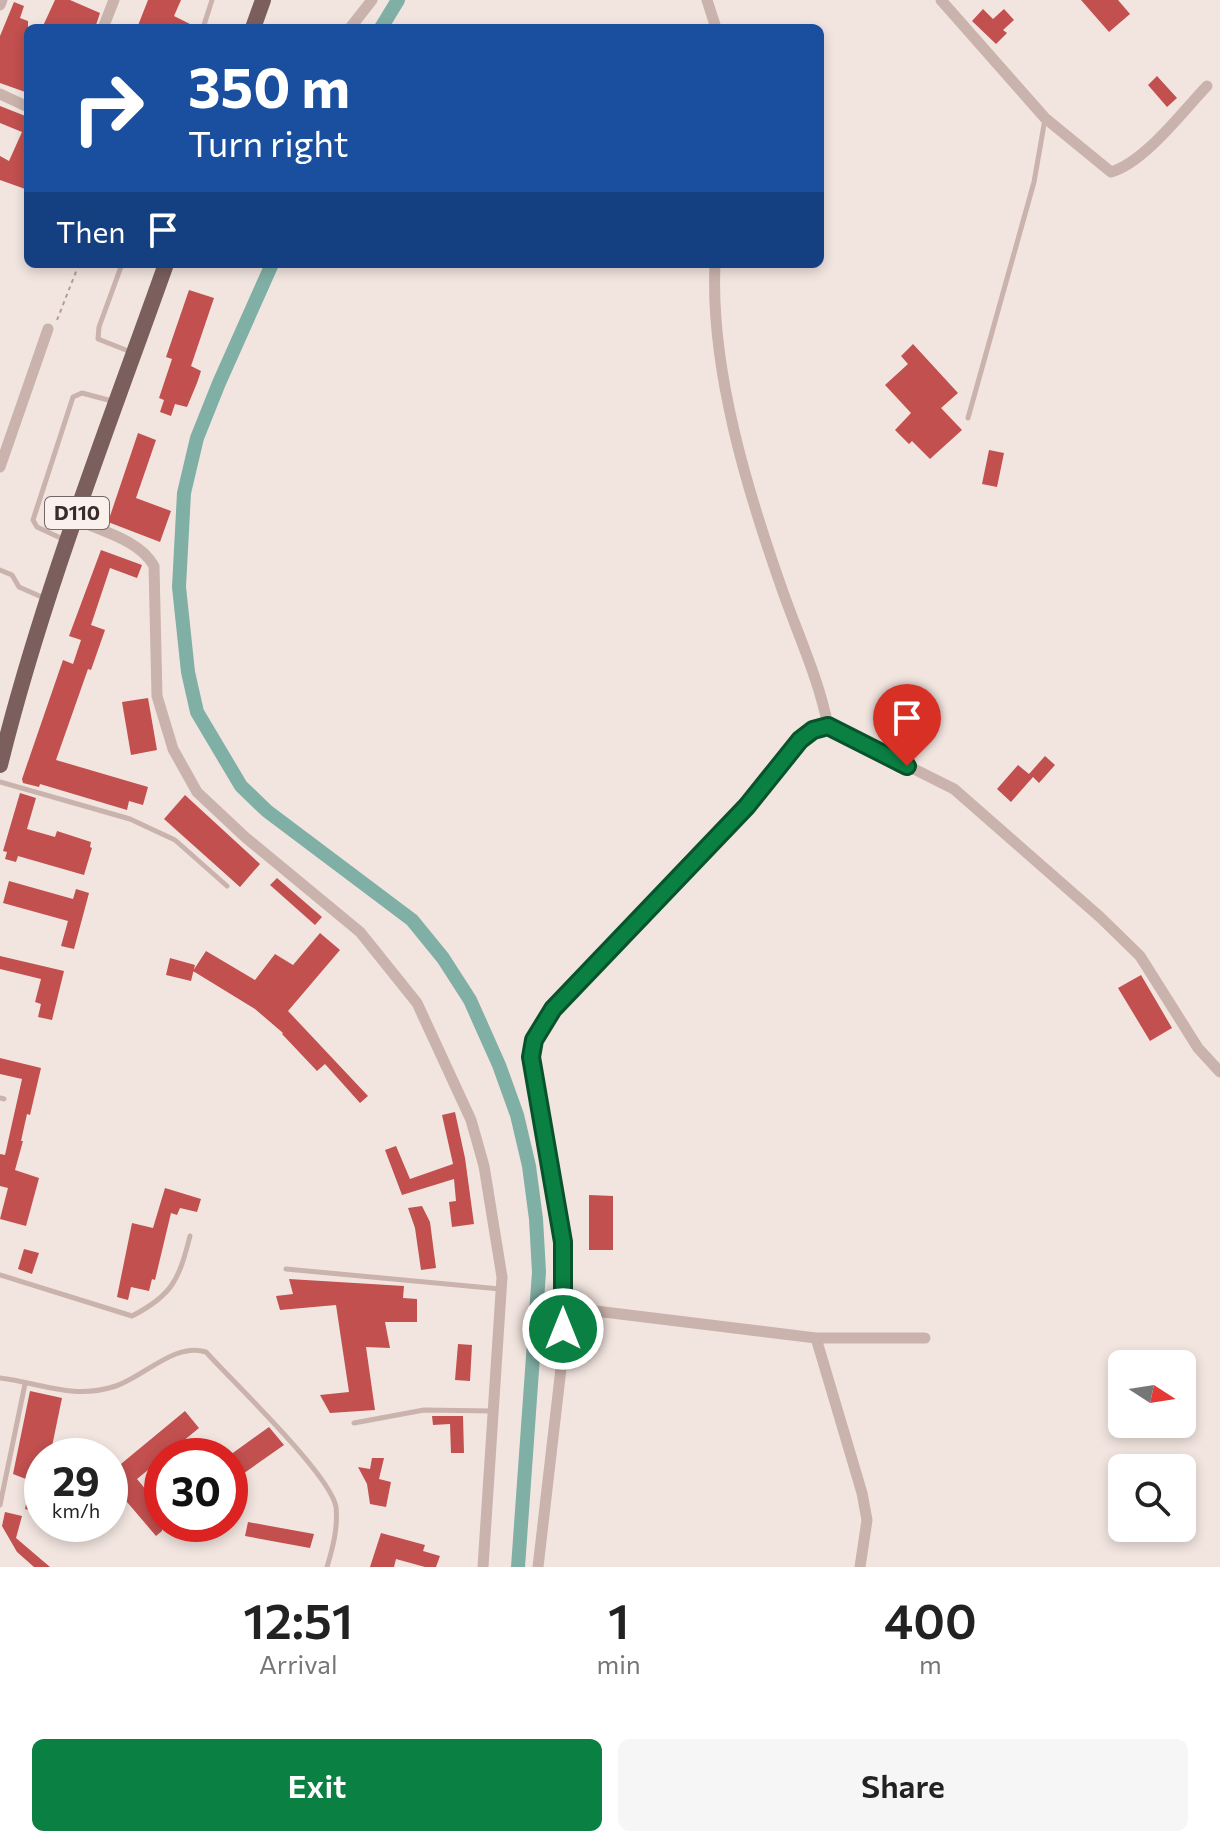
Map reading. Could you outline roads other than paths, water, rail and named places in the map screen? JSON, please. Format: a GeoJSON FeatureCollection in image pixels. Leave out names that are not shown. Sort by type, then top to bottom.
{"type":"FeatureCollection","features":[{"type":"Feature","properties":{"kind":"main road"},"geometry":{"type":"LineString","coordinates":[[254,24],[263,0]]}},
{"type":"Feature","properties":{"kind":"main road","name":"D110"},"geometry":{"type":"LineString","coordinates":[[0,765],[4,736],[75,519],[165,268]]}},
{"type":"Feature","properties":{"kind":"street"},"geometry":{"type":"LineString","coordinates":[[105,24],[114,0]]}},
{"type":"Feature","properties":{"kind":"street"},"geometry":{"type":"LineString","coordinates":[[353,24],[372,0]]}},
{"type":"Feature","properties":{"kind":"street"},"geometry":{"type":"LineString","coordinates":[[707,0],[715,24]]}},
{"type":"Feature","properties":{"kind":"street"},"geometry":{"type":"LineString","coordinates":[[941,0],[1045,118],[1111,172],[1122,169],[1142,154],[1207,86]]}},
{"type":"Feature","properties":{"kind":"street"},"geometry":{"type":"LineString","coordinates":[[0,94],[24,105]]}},
{"type":"Feature","properties":{"kind":"street"},"geometry":{"type":"LineString","coordinates":[[715,268],[713,298],[727,394],[759,524],[822,695],[828,726]]}},
{"type":"Feature","properties":{"kind":"street"},"geometry":{"type":"LineString","coordinates":[[0,467],[48,329]]}},
{"type":"Feature","properties":{"kind":"street"},"geometry":{"type":"LineString","coordinates":[[75,519],[131,544],[147,554],[154,566],[157,696],[173,749],[197,792],[245,837],[360,932],[417,1003],[471,1120],[484,1166],[502,1277],[483,1567]]}},
{"type":"Feature","properties":{"kind":"street"},"geometry":{"type":"LineString","coordinates":[[538,1567],[563,1351],[563,1242],[531,1057],[534,1040],[553,1009],[747,806],[800,740],[813,730],[828,726],[954,789],[1140,956],[1198,1048],[1220,1072]]}},
{"type":"Feature","properties":{"kind":"street"},"geometry":{"type":"LineString","coordinates":[[563,1307],[816,1338],[925,1338]]}},
{"type":"Feature","properties":{"kind":"street"},"geometry":{"type":"LineString","coordinates":[[816,1338],[862,1493],[867,1520],[860,1567]]}},
{"type":"Feature","properties":{"kind":"lane"},"geometry":{"type":"LineString","coordinates":[[204,24],[212,0]]}},
{"type":"Feature","properties":{"kind":"lane"},"geometry":{"type":"LineString","coordinates":[[968,418],[1034,182],[1045,118]]}},
{"type":"Feature","properties":{"kind":"lane"},"geometry":{"type":"LineString","coordinates":[[121,268],[99,327],[98,339],[134,353]]}},
{"type":"Feature","properties":{"kind":"lane"},"geometry":{"type":"LineString","coordinates":[[68,541],[37,527],[33,520],[73,397],[82,393],[116,403]]}},
{"type":"Feature","properties":{"kind":"lane"},"geometry":{"type":"LineString","coordinates":[[0,570],[12,575],[19,587],[49,600]]}},
{"type":"Feature","properties":{"kind":"lane"},"geometry":{"type":"LineString","coordinates":[[0,782],[130,819],[175,840],[227,886]]}},
{"type":"Feature","properties":{"kind":"lane"},"geometry":{"type":"LineString","coordinates":[[0,1275],[132,1316],[163,1297],[180,1273],[190,1236]]}},
{"type":"Feature","properties":{"kind":"lane"},"geometry":{"type":"LineString","coordinates":[[286,1269],[501,1289]]}},
{"type":"Feature","properties":{"kind":"lane"},"geometry":{"type":"LineString","coordinates":[[0,1378],[75,1393],[117,1386],[183,1351],[196,1349],[206,1352],[304,1456],[335,1503],[336,1539],[327,1567]]}},
{"type":"Feature","properties":{"kind":"lane"},"geometry":{"type":"LineString","coordinates":[[0,1505],[25,1384]]}},
{"type":"Feature","properties":{"kind":"lane"},"geometry":{"type":"LineString","coordinates":[[354,1423],[424,1410],[492,1411]]}},
{"type":"Feature","properties":{"kind":"waterway"},"geometry":{"type":"LineString","coordinates":[[383,24],[398,0]]}},
{"type":"Feature","properties":{"kind":"waterway"},"geometry":{"type":"LineString","coordinates":[[270,268],[197,438],[184,493],[179,587],[188,672],[197,712],[241,786],[267,811],[412,920],[443,958],[470,1000],[499,1065],[517,1115],[529,1166],[539,1272],[518,1567]]}}]}
